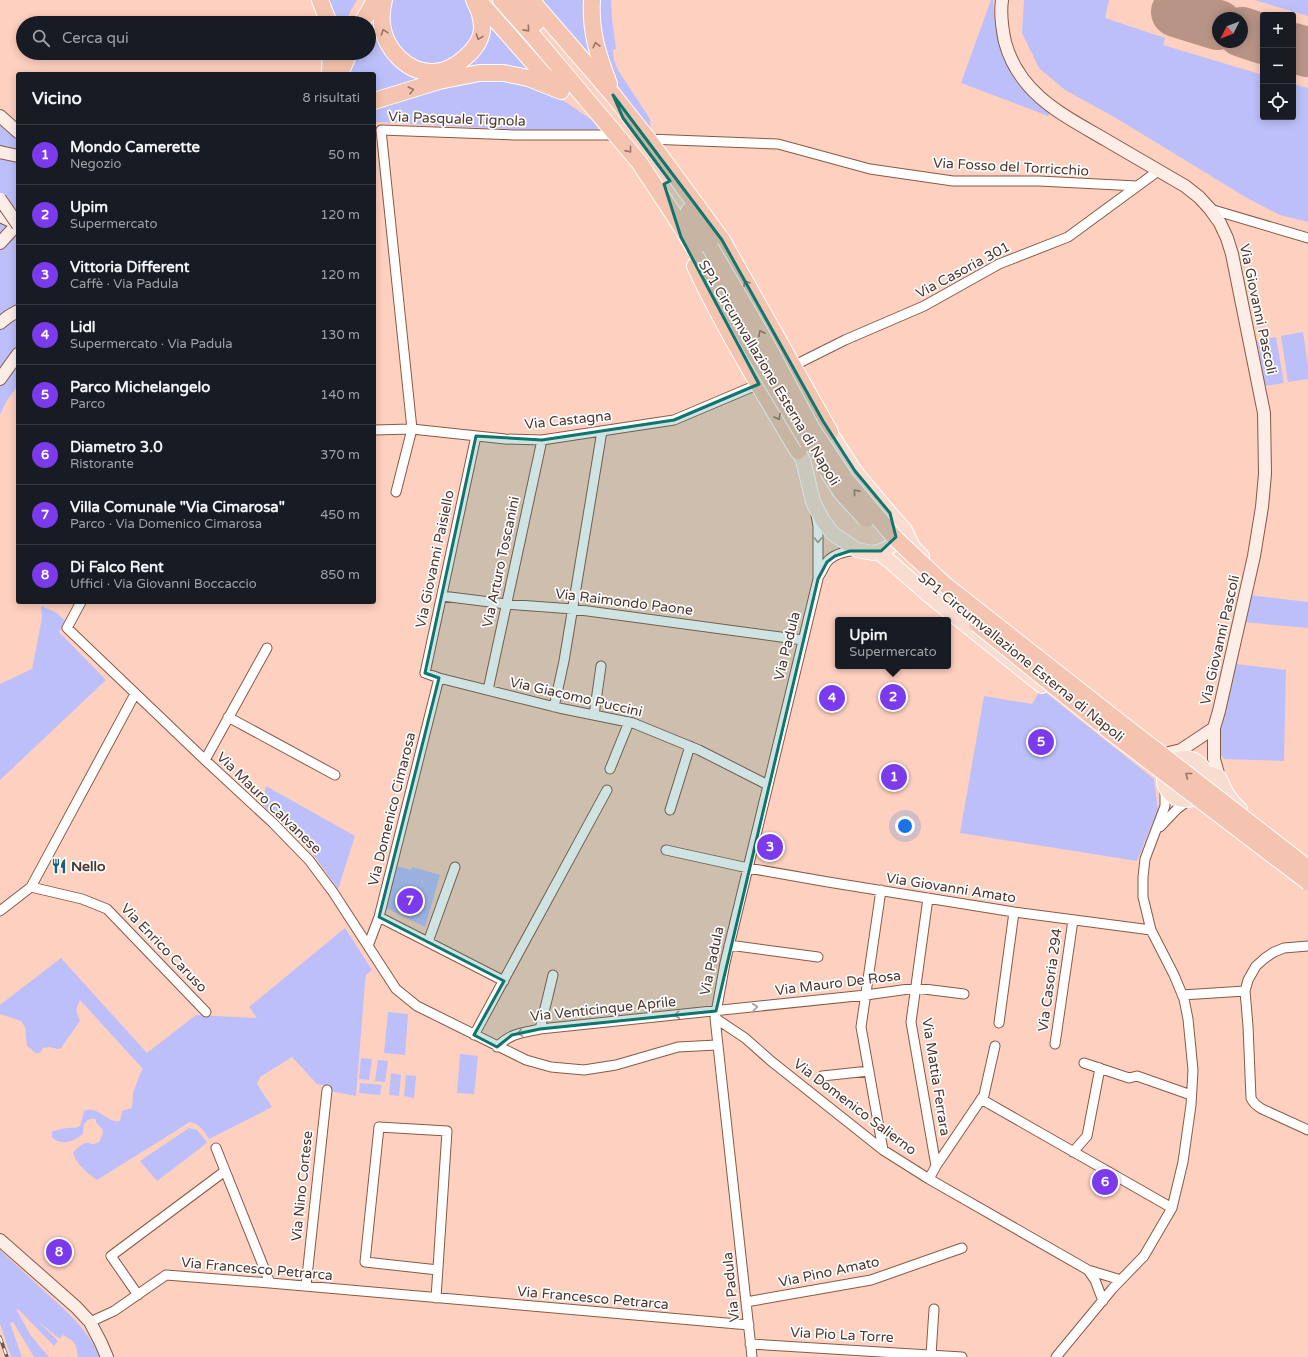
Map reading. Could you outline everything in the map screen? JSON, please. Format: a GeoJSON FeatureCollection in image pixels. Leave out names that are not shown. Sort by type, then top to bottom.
{"type":"FeatureCollection","features":[{"type":"Feature","properties":{"kind":"highway"},"geometry":{"type":"LineString","coordinates":[[320,0],[326,16]]}},
{"type":"Feature","properties":{"kind":"highway"},"geometry":{"type":"LineString","coordinates":[[358,16],[366,0]]}},
{"type":"Feature","properties":{"kind":"highway"},"geometry":{"type":"LineString","coordinates":[[366,16],[375,0]]}},
{"type":"Feature","properties":{"kind":"highway"},"geometry":{"type":"LineString","coordinates":[[384,0],[382,24],[389,45],[397,57],[411,67],[423,72],[434,72],[445,70],[457,64],[470,54],[478,42],[482,29],[480,11],[474,0]]}},
{"type":"Feature","properties":{"kind":"highway"},"geometry":{"type":"LineString","coordinates":[[478,0],[544,76],[561,91]]}},
{"type":"Feature","properties":{"kind":"highway","name":"SP1 Circumvallazione Esterna di Napoli"},"geometry":{"type":"LineString","coordinates":[[501,0],[639,162],[713,278],[752,349],[805,438],[842,493],[891,547],[937,592],[1111,732],[1308,882]]}},
{"type":"Feature","properties":{"kind":"highway","name":"SP1 Circumvallazione Esterna di Napoli"},"geometry":{"type":"LineString","coordinates":[[516,0],[623,118],[663,171],[761,334],[812,429],[846,480],[896,539],[944,584],[1308,868]]}},
{"type":"Feature","properties":{"kind":"highway"},"geometry":{"type":"LineString","coordinates":[[531,0],[613,95],[648,139],[722,240],[830,432]]}},
{"type":"Feature","properties":{"kind":"highway"},"geometry":{"type":"LineString","coordinates":[[592,0],[591,18],[596,50],[623,118]]}},
{"type":"Feature","properties":{"kind":"highway"},"geometry":{"type":"LineString","coordinates":[[332,60],[333,72]]}},
{"type":"Feature","properties":{"kind":"highway"},"geometry":{"type":"LineString","coordinates":[[333,72],[338,60]]}},
{"type":"Feature","properties":{"kind":"highway"},"geometry":{"type":"LineString","coordinates":[[334,72],[343,60]]}},
{"type":"Feature","properties":{"kind":"highway"},"geometry":{"type":"LineString","coordinates":[[376,100],[439,81],[479,73],[504,73],[528,78],[561,91],[577,99],[603,118]]}},
{"type":"Feature","properties":{"kind":"highway"},"geometry":{"type":"LineString","coordinates":[[674,215],[680,237],[705,287],[758,384],[798,451]]}},
{"type":"Feature","properties":{"kind":"main road"},"geometry":{"type":"LineString","coordinates":[[878,552],[1008,660],[1164,783],[1169,793],[1174,798],[1189,800],[1196,798],[1202,793],[1207,779],[1202,766],[1198,762],[1187,757],[1175,756],[963,594],[913,547],[905,530],[855,471],[830,432],[820,426],[810,428],[801,436],[798,443],[798,451],[803,460],[813,502],[823,521],[832,533],[857,550],[878,552],[886,550],[892,545],[896,537],[896,525],[890,513]]}},
{"type":"Feature","properties":{"kind":"main road"},"geometry":{"type":"LineString","coordinates":[[1164,783],[1166,768],[1175,756]]}},
{"type":"Feature","properties":{"kind":"main road"},"geometry":{"type":"LineString","coordinates":[[1204,772],[1219,777],[1228,796],[1234,804],[1308,862]]}},
{"type":"Feature","properties":{"kind":"main road"},"geometry":{"type":"LineString","coordinates":[[1189,800],[1308,891]]}},
{"type":"Feature","properties":{"kind":"street","name":"Via Giovanni Pascoli"},"geometry":{"type":"LineString","coordinates":[[1002,0],[1002,31],[1009,55],[1019,74],[1035,93],[1056,111],[1185,186],[1199,197],[1220,223],[1232,254],[1264,413],[1265,474],[1262,507],[1254,556],[1214,728],[1214,759],[1219,777]]}},
{"type":"Feature","properties":{"kind":"street"},"geometry":{"type":"LineString","coordinates":[[0,116],[16,130]]}},
{"type":"Feature","properties":{"kind":"street","name":"Via Pasquale Tignola"},"geometry":{"type":"LineString","coordinates":[[412,429],[381,130],[514,135],[617,135]]}},
{"type":"Feature","properties":{"kind":"street","name":"Via Fosso del Torricchio"},"geometry":{"type":"LineString","coordinates":[[648,139],[778,144],[870,169],[953,181],[1039,181],[1137,186]]}},
{"type":"Feature","properties":{"kind":"street"},"geometry":{"type":"LineString","coordinates":[[0,152],[16,156]]}},
{"type":"Feature","properties":{"kind":"street","name":"Via Casoria 301"},"geometry":{"type":"LineString","coordinates":[[793,366],[845,340],[924,306],[999,264],[1068,237],[1158,170]]}},
{"type":"Feature","properties":{"kind":"street"},"geometry":{"type":"LineString","coordinates":[[0,199],[16,222]]}},
{"type":"Feature","properties":{"kind":"street"},"geometry":{"type":"LineString","coordinates":[[1210,209],[1308,238]]}},
{"type":"Feature","properties":{"kind":"street"},"geometry":{"type":"LineString","coordinates":[[0,216],[16,224]]}},
{"type":"Feature","properties":{"kind":"street"},"geometry":{"type":"LineString","coordinates":[[0,243],[16,227]]}},
{"type":"Feature","properties":{"kind":"street"},"geometry":{"type":"LineString","coordinates":[[0,324],[8,316],[16,312]]}},
{"type":"Feature","properties":{"kind":"street"},"geometry":{"type":"LineString","coordinates":[[0,379],[16,357]]}},
{"type":"Feature","properties":{"kind":"street","name":"Via Castagna"},"geometry":{"type":"LineString","coordinates":[[376,430],[412,429],[504,439],[542,440],[674,420],[758,384]]}},
{"type":"Feature","properties":{"kind":"street"},"geometry":{"type":"LineString","coordinates":[[396,492],[412,429]]}},
{"type":"Feature","properties":{"kind":"street"},"geometry":{"type":"LineString","coordinates":[[554,707],[564,661],[602,431]]}},
{"type":"Feature","properties":{"kind":"street","name":"Via Giovanni Paisiello"},"geometry":{"type":"LineString","coordinates":[[439,678],[425,673],[476,436]]}},
{"type":"Feature","properties":{"kind":"street","name":"Via Arturo Toscanini"},"geometry":{"type":"LineString","coordinates":[[488,690],[542,440]]}},
{"type":"Feature","properties":{"kind":"street","name":"Via Padula"},"geometry":{"type":"LineString","coordinates":[[752,1357],[717,1046],[715,1014],[729,946],[818,579],[818,526],[813,502]]}},
{"type":"Feature","properties":{"kind":"street","name":"Via Padula"},"geometry":{"type":"LineString","coordinates":[[818,579],[829,560],[840,554],[857,550]]}},
{"type":"Feature","properties":{"kind":"street","name":"Via Raimondo Paone"},"geometry":{"type":"LineString","coordinates":[[442,596],[506,604],[573,609],[803,640]]}},
{"type":"Feature","properties":{"kind":"street","name":"Via Mauro Calvanese"},"geometry":{"type":"LineString","coordinates":[[80,604],[67,628],[273,823],[309,860],[333,892],[396,989],[417,1006],[497,1047],[526,1060],[551,1067],[584,1070],[616,1065],[678,1047],[717,1046]]}},
{"type":"Feature","properties":{"kind":"street"},"geometry":{"type":"LineString","coordinates":[[205,760],[267,648]]}},
{"type":"Feature","properties":{"kind":"street"},"geometry":{"type":"LineString","coordinates":[[594,715],[601,666]]}},
{"type":"Feature","properties":{"kind":"street","name":"Via Giacomo Puccini"},"geometry":{"type":"LineString","coordinates":[[439,678],[554,707],[628,722],[690,746],[768,785]]}},
{"type":"Feature","properties":{"kind":"street","name":"Via Domenico Cimarosa"},"geometry":{"type":"LineString","coordinates":[[368,946],[379,917],[439,678]]}},
{"type":"Feature","properties":{"kind":"street"},"geometry":{"type":"LineString","coordinates":[[0,911],[31,887],[135,694]]}},
{"type":"Feature","properties":{"kind":"street"},"geometry":{"type":"LineString","coordinates":[[228,717],[335,775]]}},
{"type":"Feature","properties":{"kind":"street"},"geometry":{"type":"LineString","coordinates":[[610,769],[628,722]]}},
{"type":"Feature","properties":{"kind":"street"},"geometry":{"type":"LineString","coordinates":[[1175,756],[1176,752],[1214,728]]}},
{"type":"Feature","properties":{"kind":"street"},"geometry":{"type":"LineString","coordinates":[[670,810],[690,746]]}},
{"type":"Feature","properties":{"kind":"street"},"geometry":{"type":"LineString","coordinates":[[1204,772],[1214,759]]}},
{"type":"Feature","properties":{"kind":"street"},"geometry":{"type":"LineString","coordinates":[[1056,1357],[1121,1280],[1144,1256],[1172,1208],[1183,1162],[1193,1070],[1188,1019],[1182,995],[1174,974],[1150,930],[1143,897],[1145,859],[1165,806],[1164,783]]}},
{"type":"Feature","properties":{"kind":"street"},"geometry":{"type":"LineString","coordinates":[[474,1035],[607,790]]}},
{"type":"Feature","properties":{"kind":"street"},"geometry":{"type":"LineString","coordinates":[[1157,829],[1177,809],[1189,800]]}},
{"type":"Feature","properties":{"kind":"street","name":"Via Giovanni Amato"},"geometry":{"type":"LineString","coordinates":[[666,850],[748,868],[928,898],[1014,912],[1150,930]]}},
{"type":"Feature","properties":{"kind":"street"},"geometry":{"type":"LineString","coordinates":[[428,942],[455,867]]}},
{"type":"Feature","properties":{"kind":"street","name":"Via Enrico Caruso"},"geometry":{"type":"LineString","coordinates":[[31,887],[82,899],[107,909],[206,1012]]}},
{"type":"Feature","properties":{"kind":"street"},"geometry":{"type":"LineString","coordinates":[[881,890],[862,1027],[883,1150]]}},
{"type":"Feature","properties":{"kind":"street","name":"Via Mattia Ferrara"},"geometry":{"type":"LineString","coordinates":[[928,898],[911,1022],[936,1166]]}},
{"type":"Feature","properties":{"kind":"street"},"geometry":{"type":"LineString","coordinates":[[999,1023],[1014,912]]}},
{"type":"Feature","properties":{"kind":"street"},"geometry":{"type":"LineString","coordinates":[[379,917],[504,981]]}},
{"type":"Feature","properties":{"kind":"street","name":"Via Casoria 294"},"geometry":{"type":"LineString","coordinates":[[1055,1044],[1073,920]]}},
{"type":"Feature","properties":{"kind":"street"},"geometry":{"type":"LineString","coordinates":[[729,946],[818,957]]}},
{"type":"Feature","properties":{"kind":"street"},"geometry":{"type":"LineString","coordinates":[[1308,946],[1284,948],[1265,958],[1256,966],[1244,991],[1248,1026],[1252,1101],[1256,1106],[1308,1130]]}},
{"type":"Feature","properties":{"kind":"street"},"geometry":{"type":"LineString","coordinates":[[540,1029],[553,975]]}},
{"type":"Feature","properties":{"kind":"street","name":"Via Mauro De Rosa"},"geometry":{"type":"LineString","coordinates":[[715,1014],[916,988],[964,994]]}},
{"type":"Feature","properties":{"kind":"street"},"geometry":{"type":"LineString","coordinates":[[1182,995],[1244,991]]}},
{"type":"Feature","properties":{"kind":"street","name":"Via Venticinque Aprile"},"geometry":{"type":"LineString","coordinates":[[497,1047],[512,1035],[540,1029],[715,1014]]}},
{"type":"Feature","properties":{"kind":"street","name":"Via Domenico Salierno"},"geometry":{"type":"LineString","coordinates":[[715,1014],[883,1150],[929,1179],[1088,1270],[1121,1280]]}},
{"type":"Feature","properties":{"kind":"street","name":"Via Mattia Ferrara"},"geometry":{"type":"LineString","coordinates":[[929,1179],[936,1166],[984,1095],[995,1046]]}},
{"type":"Feature","properties":{"kind":"street"},"geometry":{"type":"LineString","coordinates":[[1084,1063],[1129,1078],[1137,1076],[1191,1095]]}},
{"type":"Feature","properties":{"kind":"street"},"geometry":{"type":"LineString","coordinates":[[1073,1152],[1087,1136],[1100,1068]]}},
{"type":"Feature","properties":{"kind":"street"},"geometry":{"type":"LineString","coordinates":[[822,1076],[869,1071]]}},
{"type":"Feature","properties":{"kind":"street","name":"Via Nino Cortese"},"geometry":{"type":"LineString","coordinates":[[306,1286],[327,1090]]}},
{"type":"Feature","properties":{"kind":"street"},"geometry":{"type":"LineString","coordinates":[[981,1099],[1172,1208]]}},
{"type":"Feature","properties":{"kind":"street"},"geometry":{"type":"LineString","coordinates":[[436,1298],[438,1270],[447,1131],[379,1126],[364,1262],[438,1270]]}},
{"type":"Feature","properties":{"kind":"street"},"geometry":{"type":"LineString","coordinates":[[216,1148],[270,1283]]}},
{"type":"Feature","properties":{"kind":"street"},"geometry":{"type":"LineString","coordinates":[[138,1294],[111,1256],[225,1171]]}},
{"type":"Feature","properties":{"kind":"street"},"geometry":{"type":"LineString","coordinates":[[0,1240],[76,1307],[90,1322],[107,1357]]}},
{"type":"Feature","properties":{"kind":"street","name":"Via Pino Amato"},"geometry":{"type":"LineString","coordinates":[[746,1302],[871,1280],[962,1248]]}},
{"type":"Feature","properties":{"kind":"street"},"geometry":{"type":"LineString","coordinates":[[1088,1270],[1095,1280],[1103,1301]]}},
{"type":"Feature","properties":{"kind":"street","name":"Via Francesco Petrarca"},"geometry":{"type":"LineString","coordinates":[[90,1322],[114,1312],[166,1275],[749,1325]]}},
{"type":"Feature","properties":{"kind":"street"},"geometry":{"type":"LineString","coordinates":[[931,1355],[934,1309]]}},
{"type":"Feature","properties":{"kind":"street","name":"Via Pio La Torre"},"geometry":{"type":"LineString","coordinates":[[750,1344],[962,1357]]}},
{"type":"Feature","properties":{"kind":"highlighted area"},"geometry":{"type":"Polygon","coordinates":[[[613,95],[722,240],[823,421],[855,471],[890,513],[896,537],[881,551],[850,551],[835,556],[827,562],[818,579],[716,1011],[540,1029],[512,1035],[497,1047],[474,1035],[504,981],[379,917],[439,678],[425,673],[476,436],[542,440],[674,420],[759,384],[681,237],[664,184],[670,181],[623,118],[613,95]]]}},
{"type":"Feature","properties":{"kind":"shaded area"},"geometry":{"type":"Polygon","coordinates":[[[325,0],[357,0],[348,16],[330,16],[325,0]]]}},
{"type":"Feature","properties":{"kind":"shaded area"},"geometry":{"type":"Polygon","coordinates":[[[386,0],[467,0],[476,14],[476,33],[456,61],[424,65],[399,52],[384,11],[386,0]]]}},
{"type":"Feature","properties":{"kind":"shaded area"},"geometry":{"type":"Polygon","coordinates":[[[538,0],[585,0],[597,66],[538,0]]]}},
{"type":"Feature","properties":{"kind":"shaded area"},"geometry":{"type":"Polygon","coordinates":[[[594,0],[611,0],[616,49],[613,50],[614,60],[618,70],[650,119],[651,133],[612,77],[601,53],[594,0]]]}},
{"type":"Feature","properties":{"kind":"shaded area"},"geometry":{"type":"Polygon","coordinates":[[[991,0],[993,0],[995,25],[1005,59],[1020,83],[1033,99],[1051,113],[1048,116],[961,83],[991,0]]]}},
{"type":"Feature","properties":{"kind":"shaded area"},"geometry":{"type":"Polygon","coordinates":[[[1024,0],[1109,0],[1105,18],[1165,38],[1163,45],[1260,74],[1260,120],[1296,120],[1296,85],[1308,88],[1308,222],[1280,215],[1247,198],[1116,118],[1065,90],[1039,68],[1022,33],[1024,0]]]}},
{"type":"Feature","properties":{"kind":"shaded area"},"geometry":{"type":"Polygon","coordinates":[[[1254,0],[1308,0],[1308,16],[1254,0]]]}},
{"type":"Feature","properties":{"kind":"shaded area"},"geometry":{"type":"Polygon","coordinates":[[[374,8],[389,55],[449,73],[487,21],[537,75],[521,73],[376,97],[376,72],[345,72],[350,60],[376,60],[376,16],[371,16],[374,8]]]}},
{"type":"Feature","properties":{"kind":"shaded area"},"geometry":{"type":"Polygon","coordinates":[[[485,79],[505,79],[548,92],[595,122],[598,128],[596,131],[591,132],[376,122],[376,104],[404,95],[485,79]]]}},
{"type":"Feature","properties":{"kind":"shaded area"},"geometry":{"type":"Polygon","coordinates":[[[0,123],[16,137],[16,152],[0,148],[0,123]]]}},
{"type":"Feature","properties":{"kind":"shaded area"},"geometry":{"type":"Polygon","coordinates":[[[0,157],[16,161],[16,224],[0,238],[0,157]]]}},
{"type":"Feature","properties":{"kind":"shaded area"},"geometry":{"type":"Polygon","coordinates":[[[16,234],[16,309],[0,320],[0,251],[16,234]]]}},
{"type":"Feature","properties":{"kind":"shaded area"},"geometry":{"type":"Polygon","coordinates":[[[16,317],[16,388],[6,402],[0,415],[0,329],[16,317]]]}},
{"type":"Feature","properties":{"kind":"shaded area"},"geometry":{"type":"Polygon","coordinates":[[[1303,332],[1308,366],[1308,379],[1288,382],[1281,336],[1303,332]]]}},
{"type":"Feature","properties":{"kind":"shaded area"},"geometry":{"type":"Polygon","coordinates":[[[1276,337],[1284,383],[1265,386],[1257,341],[1276,337]]]}},
{"type":"Feature","properties":{"kind":"shaded area"},"geometry":{"type":"Polygon","coordinates":[[[1249,595],[1308,602],[1308,628],[1244,622],[1249,595]]]}},
{"type":"Feature","properties":{"kind":"shaded area"},"geometry":{"type":"Polygon","coordinates":[[[41,606],[57,613],[65,621],[59,632],[106,680],[0,780],[0,684],[32,669],[42,618],[41,606]]]}},
{"type":"Feature","properties":{"kind":"shaded area"},"geometry":{"type":"Polygon","coordinates":[[[1236,664],[1286,670],[1284,761],[1224,759],[1220,754],[1219,738],[1236,664]]]}},
{"type":"Feature","properties":{"kind":"shaded area"},"geometry":{"type":"Polygon","coordinates":[[[1041,689],[1154,779],[1158,810],[1137,861],[960,833],[984,696],[1032,704],[1041,689]]]}},
{"type":"Feature","properties":{"kind":"shaded area"},"geometry":{"type":"Polygon","coordinates":[[[266,786],[355,836],[338,889],[304,844],[262,804],[266,786]]]}},
{"type":"Feature","properties":{"kind":"shaded area"},"geometry":{"type":"Polygon","coordinates":[[[396,866],[411,870],[412,867],[440,875],[425,927],[386,908],[396,866]]]}},
{"type":"Feature","properties":{"kind":"shaded area"},"geometry":{"type":"Polygon","coordinates":[[[345,928],[372,970],[366,975],[365,982],[356,1096],[330,1091],[330,1086],[317,1084],[292,1057],[260,1077],[257,1084],[272,1107],[209,1139],[199,1126],[190,1122],[97,1180],[86,1172],[73,1153],[84,1144],[98,1143],[102,1137],[103,1130],[96,1122],[96,1119],[87,1120],[83,1128],[83,1134],[72,1141],[60,1142],[52,1137],[52,1132],[80,1126],[84,1111],[94,1110],[111,1120],[120,1121],[122,1111],[132,1108],[133,1093],[143,1069],[80,1000],[76,1010],[80,1021],[61,1048],[43,1048],[40,1053],[36,1053],[27,1046],[25,1027],[21,1021],[0,1014],[0,1005],[61,958],[147,1053],[196,1015],[257,1018],[249,1007],[345,928]]]}},
{"type":"Feature","properties":{"kind":"shaded area"},"geometry":{"type":"Polygon","coordinates":[[[388,1012],[408,1014],[405,1055],[384,1053],[388,1012]]]}},
{"type":"Feature","properties":{"kind":"shaded area"},"geometry":{"type":"Polygon","coordinates":[[[460,1054],[478,1056],[474,1094],[457,1093],[460,1054]]]}},
{"type":"Feature","properties":{"kind":"shaded area"},"geometry":{"type":"Polygon","coordinates":[[[361,1058],[372,1059],[369,1080],[359,1079],[361,1058]]]}},
{"type":"Feature","properties":{"kind":"shaded area"},"geometry":{"type":"Polygon","coordinates":[[[378,1060],[388,1061],[385,1082],[375,1081],[378,1060]]]}},
{"type":"Feature","properties":{"kind":"shaded area"},"geometry":{"type":"Polygon","coordinates":[[[391,1073],[401,1075],[399,1096],[389,1095],[391,1073]]]}},
{"type":"Feature","properties":{"kind":"shaded area"},"geometry":{"type":"Polygon","coordinates":[[[406,1075],[416,1076],[414,1098],[404,1096],[406,1075]]]}},
{"type":"Feature","properties":{"kind":"shaded area"},"geometry":{"type":"Polygon","coordinates":[[[360,1083],[382,1085],[380,1095],[359,1093],[360,1083]]]}},
{"type":"Feature","properties":{"kind":"shaded area"},"geometry":{"type":"Polygon","coordinates":[[[189,1128],[197,1130],[207,1142],[157,1181],[140,1161],[189,1128]]]}},
{"type":"Feature","properties":{"kind":"shaded area"},"geometry":{"type":"Polygon","coordinates":[[[0,1250],[75,1320],[89,1338],[100,1357],[78,1357],[75,1343],[63,1335],[60,1339],[38,1321],[58,1341],[54,1346],[19,1310],[16,1309],[31,1336],[49,1357],[34,1357],[13,1322],[10,1323],[22,1357],[11,1357],[0,1324],[0,1250]]]}},
{"type":"Feature","properties":{"kind":"taxiway"},"geometry":{"type":"LineString","coordinates":[[1204,0],[1212,13]]}},
{"type":"Feature","properties":{"kind":"runway"},"geometry":{"type":"LineString","coordinates":[[1176,12],[1212,23]]}},
{"type":"Feature","properties":{"kind":"runway"},"geometry":{"type":"LineString","coordinates":[[1248,34],[1260,38]]}},
{"type":"Feature","properties":{"kind":"runway"},"geometry":{"type":"LineString","coordinates":[[1296,49],[1308,52]]}},
{"type":"Feature","properties":{"kind":"railway"},"geometry":{"type":"LineString","coordinates":[[0,1337],[7,1357]]}},
{"type":"Feature","properties":{"kind":"place","name":"Upim"},"geometry":{"type":"Point","coordinates":[893,697]}},
{"type":"Feature","properties":{"kind":"place","name":"Lidl"},"geometry":{"type":"Point","coordinates":[832,698]}},
{"type":"Feature","properties":{"kind":"place","name":"Parco Michelangelo"},"geometry":{"type":"Point","coordinates":[1041,742]}},
{"type":"Feature","properties":{"kind":"place","name":"Mondo Camerette"},"geometry":{"type":"Point","coordinates":[894,777]}},
{"type":"Feature","properties":{"kind":"place","name":"Vittoria Different"},"geometry":{"type":"Point","coordinates":[770,847]}},
{"type":"Feature","properties":{"kind":"place","name":"Nello"},"geometry":{"type":"Point","coordinates":[59,866]}},
{"type":"Feature","properties":{"kind":"place","name":"Villa Comunale \"Via Cimarosa\""},"geometry":{"type":"Point","coordinates":[410,901]}},
{"type":"Feature","properties":{"kind":"place","name":"Diametro 3.0"},"geometry":{"type":"Point","coordinates":[1105,1182]}},
{"type":"Feature","properties":{"kind":"place","name":"Di Falco Rent"},"geometry":{"type":"Point","coordinates":[59,1252]}}]}
